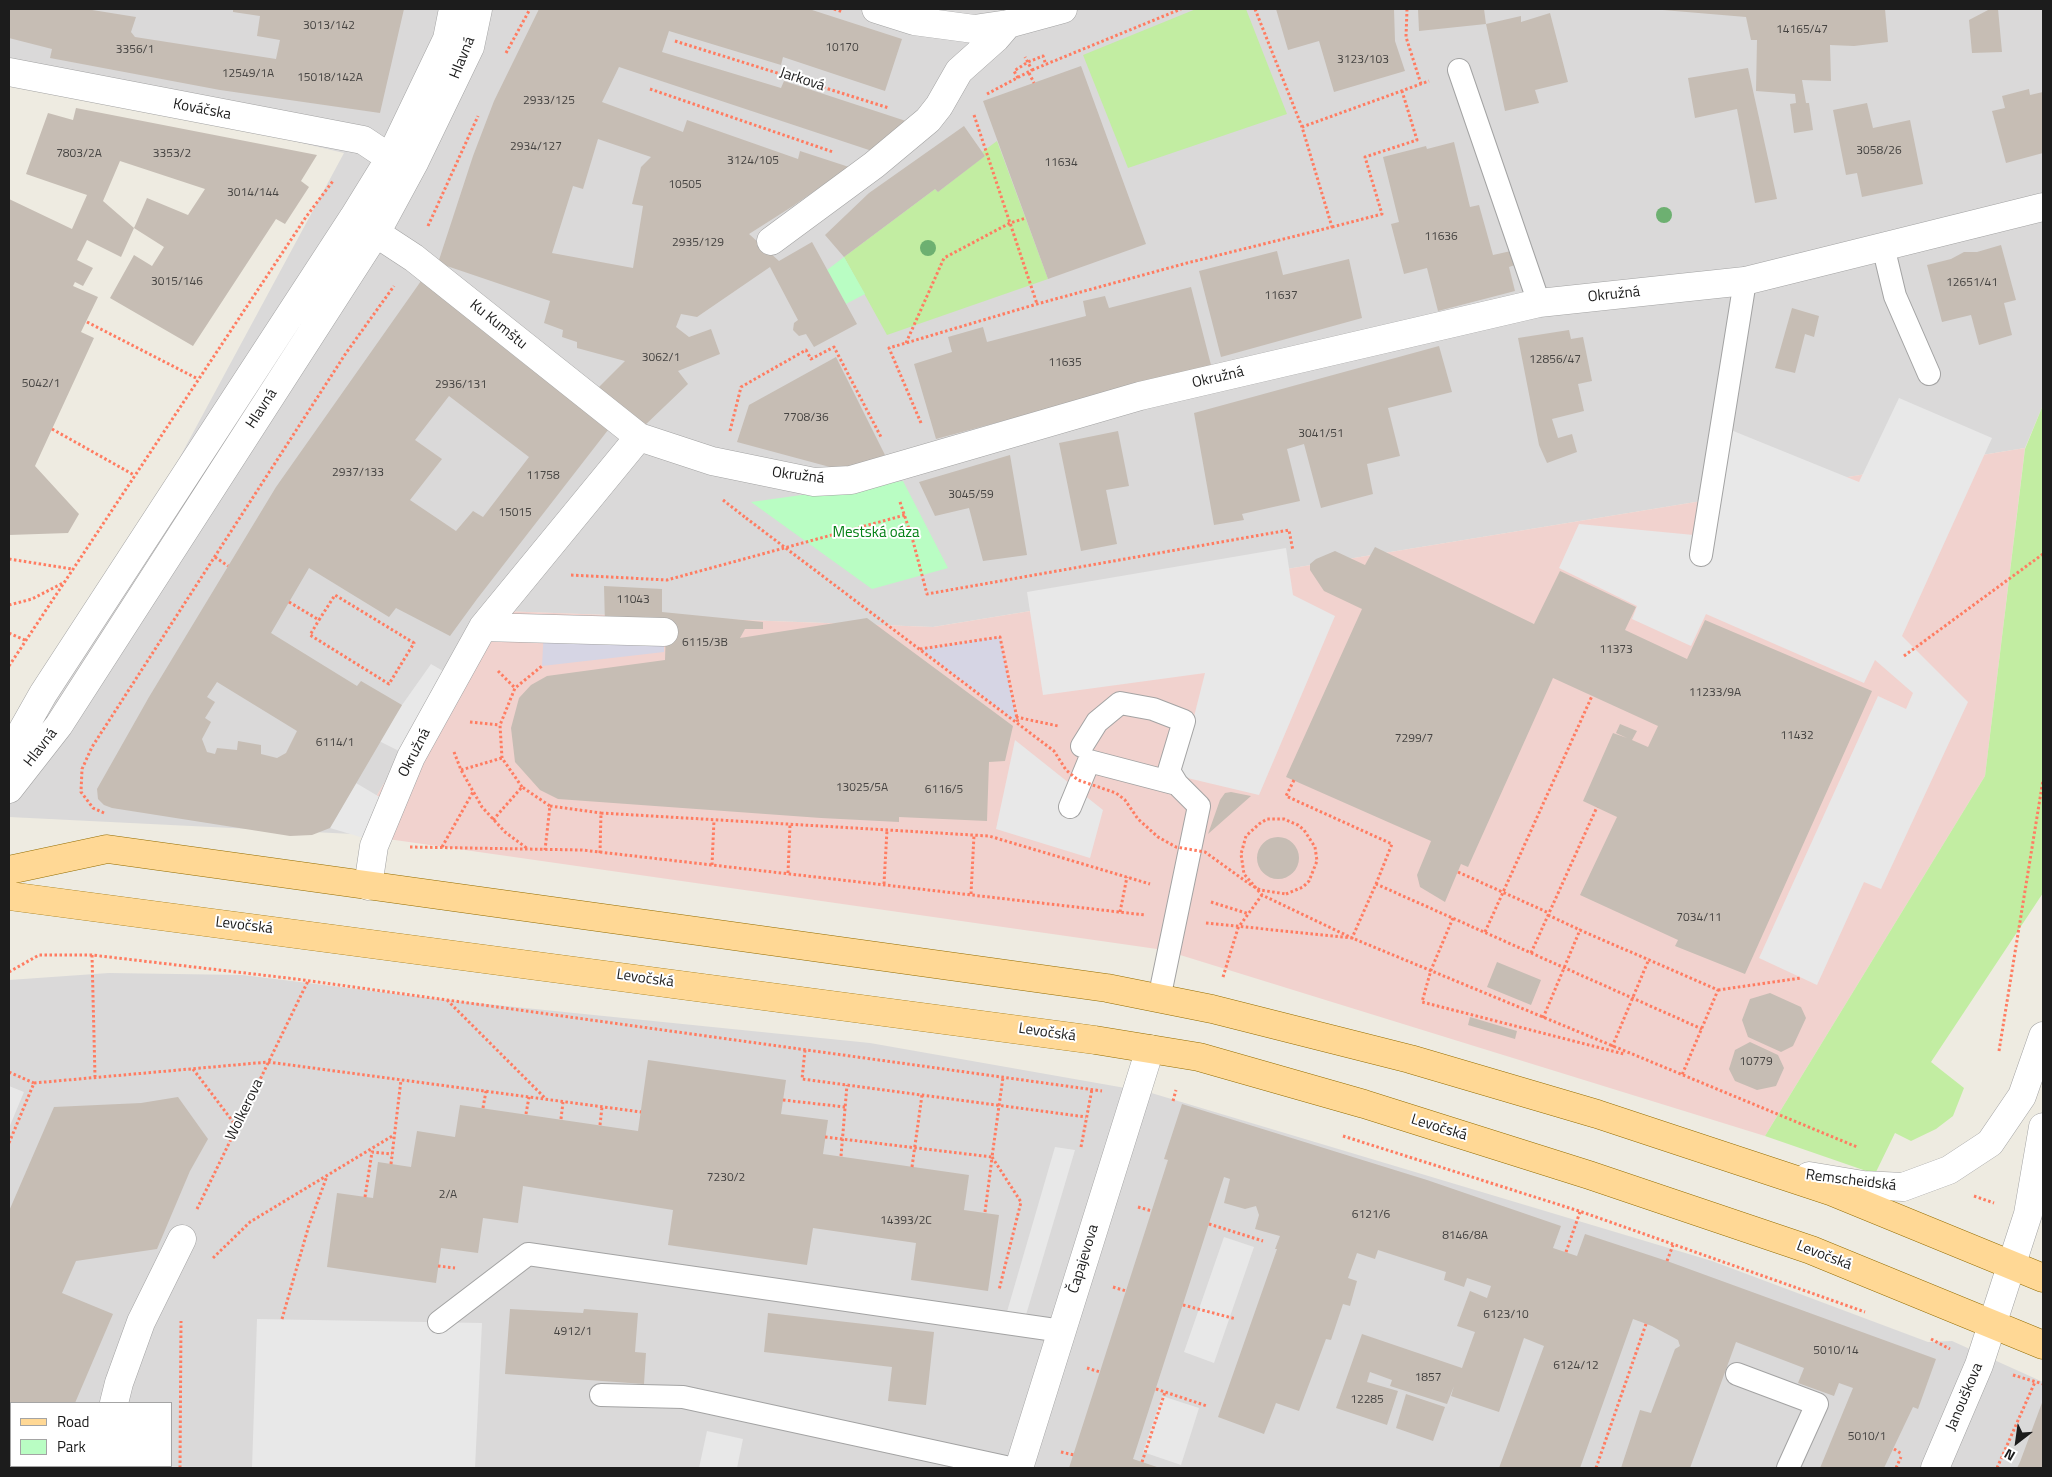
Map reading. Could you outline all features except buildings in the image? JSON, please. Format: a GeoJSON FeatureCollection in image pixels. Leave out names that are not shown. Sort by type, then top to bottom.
{"type":"FeatureCollection","features":[{"type":"Feature","properties":{"kind":"main road"},"geometry":{"type":"LineString","coordinates":[[9,870],[107,849],[1107,988],[1212,1009],[1410,1059],[1596,1114],[1833,1192],[2043,1278]]}},
{"type":"Feature","properties":{"kind":"main road","name":"Levočská"},"geometry":{"type":"LineString","coordinates":[[9,896],[1095,1040],[1199,1057],[1337,1097],[1589,1175],[1811,1250],[2043,1345]]}},
{"type":"Feature","properties":{"kind":"street","name":"Hlavná"},"geometry":{"type":"LineString","coordinates":[[9,754],[43,694],[353,218],[390,158],[448,39],[454,9]]}},
{"type":"Feature","properties":{"kind":"street","name":"Hlavná"},"geometry":{"type":"LineString","coordinates":[[9,789],[59,725],[376,233],[415,162],[470,47],[478,9]]}},
{"type":"Feature","properties":{"kind":"street"},"geometry":{"type":"LineString","coordinates":[[876,9],[914,21],[974,29],[1008,24],[1063,9]]}},
{"type":"Feature","properties":{"kind":"street"},"geometry":{"type":"LineString","coordinates":[[771,241],[874,166],[928,120],[939,106],[959,71],[996,38],[1008,24]]}},
{"type":"Feature","properties":{"kind":"street","name":"Kováčska"},"geometry":{"type":"LineString","coordinates":[[9,72],[363,140],[390,158]]}},
{"type":"Feature","properties":{"kind":"street","name":"Okružná"},"geometry":{"type":"LineString","coordinates":[[368,886],[374,846],[411,757],[483,627],[640,437],[723,464],[814,482],[851,480],[1140,396],[1539,303],[1744,281],[2043,207]]}},
{"type":"Feature","properties":{"kind":"street","name":"Ku Kumštu"},"geometry":{"type":"LineString","coordinates":[[353,218],[414,258],[640,437]]}},
{"type":"Feature","properties":{"kind":"street"},"geometry":{"type":"LineString","coordinates":[[483,627],[664,632]]}},
{"type":"Feature","properties":{"kind":"street","name":"Remscheidská"},"geometry":{"type":"LineString","coordinates":[[1761,1168],[1863,1185],[1903,1187],[1950,1170],[1990,1143],[2022,1096],[2043,1036]]}},
{"type":"Feature","properties":{"kind":"street","name":"Čapajevova"},"geometry":{"type":"LineString","coordinates":[[1019,1468],[1150,1049]]}},
{"type":"Feature","properties":{"kind":"street"},"geometry":{"type":"LineString","coordinates":[[2011,1265],[2028,1214],[2043,1128]]}},
{"type":"Feature","properties":{"kind":"street"},"geometry":{"type":"LineString","coordinates":[[114,1402],[119,1383],[141,1322],[182,1238]]}},
{"type":"Feature","properties":{"kind":"street","name":"Janouškova"},"geometry":{"type":"LineString","coordinates":[[1935,1468],[1979,1365],[2011,1265]]}},
{"type":"Feature","properties":{"kind":"lane"},"geometry":{"type":"LineString","coordinates":[[1460,70],[1539,303]]}},
{"type":"Feature","properties":{"kind":"lane"},"geometry":{"type":"LineString","coordinates":[[1883,246],[1895,296],[1929,374]]}},
{"type":"Feature","properties":{"kind":"lane"},"geometry":{"type":"LineString","coordinates":[[1701,556],[1744,281]]}},
{"type":"Feature","properties":{"kind":"lane"},"geometry":{"type":"LineString","coordinates":[[1082,746],[1097,722],[1120,704],[1152,709],[1184,721],[1169,771],[1177,784],[1199,806],[1159,999]]}},
{"type":"Feature","properties":{"kind":"lane"},"geometry":{"type":"LineString","coordinates":[[1070,808],[1089,761],[1177,784]]}},
{"type":"Feature","properties":{"kind":"lane"},"geometry":{"type":"LineString","coordinates":[[439,1322],[528,1254],[1062,1331]]}},
{"type":"Feature","properties":{"kind":"lane"},"geometry":{"type":"LineString","coordinates":[[1736,1374],[1817,1404],[1788,1468]]}},
{"type":"Feature","properties":{"kind":"lane"},"geometry":{"type":"LineString","coordinates":[[601,1395],[683,1397],[1010,1468]]}},
{"type":"Feature","properties":{"kind":"path"},"geometry":{"type":"LineString","coordinates":[[505,55],[530,9]]}},
{"type":"Feature","properties":{"kind":"path"},"geometry":{"type":"LineString","coordinates":[[980,98],[1030,72],[1181,9]]}},
{"type":"Feature","properties":{"kind":"path"},"geometry":{"type":"LineString","coordinates":[[1255,9],[1302,127],[1332,227]]}},
{"type":"Feature","properties":{"kind":"path"},"geometry":{"type":"LineString","coordinates":[[1257,14],[1261,9]]}},
{"type":"Feature","properties":{"kind":"path"},"geometry":{"type":"LineString","coordinates":[[1407,9],[1406,37],[1421,84]]}},
{"type":"Feature","properties":{"kind":"path","name":"Jarková"},"geometry":{"type":"LineString","coordinates":[[675,41],[928,120]]}},
{"type":"Feature","properties":{"kind":"path"},"geometry":{"type":"LineString","coordinates":[[1025,56],[1034,83]]}},
{"type":"Feature","properties":{"kind":"path"},"geometry":{"type":"LineString","coordinates":[[1018,78],[1014,71],[1028,62],[1043,56],[1046,65]]}},
{"type":"Feature","properties":{"kind":"path"},"geometry":{"type":"LineString","coordinates":[[1302,127],[1460,70]]}},
{"type":"Feature","properties":{"kind":"path"},"geometry":{"type":"LineString","coordinates":[[650,89],[874,166]]}},
{"type":"Feature","properties":{"kind":"path"},"geometry":{"type":"LineString","coordinates":[[937,455],[928,442],[890,348],[1037,304],[1187,263],[1382,214],[1365,157],[1417,140],[1402,91]]}},
{"type":"Feature","properties":{"kind":"path"},"geometry":{"type":"LineString","coordinates":[[106,814],[93,808],[81,792],[82,769],[92,747],[346,353],[414,258],[482,107]]}},
{"type":"Feature","properties":{"kind":"path"},"geometry":{"type":"LineString","coordinates":[[974,107],[974,116],[1037,304]]}},
{"type":"Feature","properties":{"kind":"path"},"geometry":{"type":"LineString","coordinates":[[9,666],[306,217],[363,140]]}},
{"type":"Feature","properties":{"kind":"path"},"geometry":{"type":"LineString","coordinates":[[905,343],[944,258],[1010,223],[1026,218]]}},
{"type":"Feature","properties":{"kind":"path"},"geometry":{"type":"LineString","coordinates":[[86,322],[198,380]]}},
{"type":"Feature","properties":{"kind":"path"},"geometry":{"type":"LineString","coordinates":[[723,464],[740,387],[806,350],[812,359],[834,347],[885,445]]}},
{"type":"Feature","properties":{"kind":"path"},"geometry":{"type":"LineString","coordinates":[[52,429],[134,475]]}},
{"type":"Feature","properties":{"kind":"path"},"geometry":{"type":"LineString","coordinates":[[897,494],[913,541],[927,594],[1289,530],[1293,551]]}},
{"type":"Feature","properties":{"kind":"path"},"geometry":{"type":"LineString","coordinates":[[614,577],[667,580],[905,515]]}},
{"type":"Feature","properties":{"kind":"path"},"geometry":{"type":"LineString","coordinates":[[746,518],[1054,751],[1066,770],[1078,780],[1116,793],[1125,800],[1138,819],[1158,837],[1176,847],[1205,852],[1260,890],[1286,894],[1303,886],[1313,873],[1317,861],[1315,847],[1311,838],[1298,825],[1284,819],[1267,819],[1246,836],[1241,864],[1244,874],[1262,895],[1352,938],[1860,1148]]}},
{"type":"Feature","properties":{"kind":"path"},"geometry":{"type":"LineString","coordinates":[[1904,656],[2043,554]]}},
{"type":"Feature","properties":{"kind":"path"},"geometry":{"type":"LineString","coordinates":[[215,557],[228,566]]}},
{"type":"Feature","properties":{"kind":"path"},"geometry":{"type":"LineString","coordinates":[[9,559],[72,569]]}},
{"type":"Feature","properties":{"kind":"path"},"geometry":{"type":"LineString","coordinates":[[9,605],[41,595],[63,583]]}},
{"type":"Feature","properties":{"kind":"path"},"geometry":{"type":"LineString","coordinates":[[335,595],[414,643],[389,684],[310,635],[319,620],[335,595]]}},
{"type":"Feature","properties":{"kind":"path"},"geometry":{"type":"LineString","coordinates":[[289,602],[319,620]]}},
{"type":"Feature","properties":{"kind":"path"},"geometry":{"type":"LineString","coordinates":[[9,633],[25,640]]}},
{"type":"Feature","properties":{"kind":"path"},"geometry":{"type":"LineString","coordinates":[[920,649],[1000,637],[1018,723]]}},
{"type":"Feature","properties":{"kind":"path"},"geometry":{"type":"LineString","coordinates":[[542,666],[515,688],[500,725],[502,758],[522,787],[550,806],[601,813],[989,836],[1249,914]]}},
{"type":"Feature","properties":{"kind":"path"},"geometry":{"type":"LineString","coordinates":[[1485,932],[1592,696]]}},
{"type":"Feature","properties":{"kind":"path"},"geometry":{"type":"LineString","coordinates":[[1016,717],[1060,726]]}},
{"type":"Feature","properties":{"kind":"path"},"geometry":{"type":"LineString","coordinates":[[452,746],[461,770],[482,807],[505,832],[528,849]]}},
{"type":"Feature","properties":{"kind":"path"},"geometry":{"type":"LineString","coordinates":[[461,770],[502,758]]}},
{"type":"Feature","properties":{"kind":"path"},"geometry":{"type":"LineString","coordinates":[[1294,780],[1286,796],[1392,844],[1352,938]]}},
{"type":"Feature","properties":{"kind":"path"},"geometry":{"type":"LineString","coordinates":[[1998,1054],[2043,780]]}},
{"type":"Feature","properties":{"kind":"path"},"geometry":{"type":"LineString","coordinates":[[494,820],[522,787]]}},
{"type":"Feature","properties":{"kind":"path"},"geometry":{"type":"LineString","coordinates":[[442,847],[473,792]]}},
{"type":"Feature","properties":{"kind":"path"},"geometry":{"type":"LineString","coordinates":[[545,850],[550,806]]}},
{"type":"Feature","properties":{"kind":"path"},"geometry":{"type":"LineString","coordinates":[[1531,953],[1596,807]]}},
{"type":"Feature","properties":{"kind":"path"},"geometry":{"type":"LineString","coordinates":[[600,852],[601,813]]}},
{"type":"Feature","properties":{"kind":"path"},"geometry":{"type":"LineString","coordinates":[[712,865],[714,820]]}},
{"type":"Feature","properties":{"kind":"path"},"geometry":{"type":"LineString","coordinates":[[788,873],[790,825]]}},
{"type":"Feature","properties":{"kind":"path"},"geometry":{"type":"LineString","coordinates":[[884,884],[887,830]]}},
{"type":"Feature","properties":{"kind":"path"},"geometry":{"type":"LineString","coordinates":[[971,894],[974,835]]}},
{"type":"Feature","properties":{"kind":"path"},"geometry":{"type":"LineString","coordinates":[[374,846],[582,850],[971,894],[1238,928],[1352,938]]}},
{"type":"Feature","properties":{"kind":"path"},"geometry":{"type":"LineString","coordinates":[[1458,872],[1580,930],[1718,990],[1801,978]]}},
{"type":"Feature","properties":{"kind":"path"},"geometry":{"type":"LineString","coordinates":[[1120,912],[1127,878]]}},
{"type":"Feature","properties":{"kind":"path"},"geometry":{"type":"LineString","coordinates":[[1376,884],[1702,1029]]}},
{"type":"Feature","properties":{"kind":"path"},"geometry":{"type":"LineString","coordinates":[[1238,928],[1262,895]]}},
{"type":"Feature","properties":{"kind":"path"},"geometry":{"type":"LineString","coordinates":[[1453,918],[1431,970],[1422,1002],[1637,1057]]}},
{"type":"Feature","properties":{"kind":"path"},"geometry":{"type":"LineString","coordinates":[[1543,1018],[1580,930]]}},
{"type":"Feature","properties":{"kind":"path"},"geometry":{"type":"LineString","coordinates":[[9,972],[39,955],[92,955],[308,981],[1134,1096],[1176,1090]]}},
{"type":"Feature","properties":{"kind":"path"},"geometry":{"type":"LineString","coordinates":[[92,955],[94,1077]]}},
{"type":"Feature","properties":{"kind":"path"},"geometry":{"type":"LineString","coordinates":[[1612,1047],[1649,959]]}},
{"type":"Feature","properties":{"kind":"path","name":"Wolkerova"},"geometry":{"type":"LineString","coordinates":[[182,1238],[308,981]]}},
{"type":"Feature","properties":{"kind":"path"},"geometry":{"type":"LineString","coordinates":[[1682,1075],[1718,990]]}},
{"type":"Feature","properties":{"kind":"path"},"geometry":{"type":"LineString","coordinates":[[446,1000],[546,1099]]}},
{"type":"Feature","properties":{"kind":"path"},"geometry":{"type":"LineString","coordinates":[[805,1050],[802,1079],[1086,1117]]}},
{"type":"Feature","properties":{"kind":"path"},"geometry":{"type":"LineString","coordinates":[[9,1072],[34,1082],[268,1062],[641,1112]]}},
{"type":"Feature","properties":{"kind":"path"},"geometry":{"type":"LineString","coordinates":[[192,1069],[236,1128]]}},
{"type":"Feature","properties":{"kind":"path"},"geometry":{"type":"LineString","coordinates":[[985,1212],[1003,1077]]}},
{"type":"Feature","properties":{"kind":"path"},"geometry":{"type":"LineString","coordinates":[[391,1164],[401,1080]]}},
{"type":"Feature","properties":{"kind":"path"},"geometry":{"type":"LineString","coordinates":[[9,1143],[34,1082]]}},
{"type":"Feature","properties":{"kind":"path"},"geometry":{"type":"LineString","coordinates":[[840,1156],[847,1086]]}},
{"type":"Feature","properties":{"kind":"path"},"geometry":{"type":"LineString","coordinates":[[484,1108],[486,1091]]}},
{"type":"Feature","properties":{"kind":"path"},"geometry":{"type":"LineString","coordinates":[[912,1166],[922,1095]]}},
{"type":"Feature","properties":{"kind":"path"},"geometry":{"type":"LineString","coordinates":[[526,1114],[529,1097]]}},
{"type":"Feature","properties":{"kind":"path"},"geometry":{"type":"LineString","coordinates":[[783,1100],[845,1107]]}},
{"type":"Feature","properties":{"kind":"path"},"geometry":{"type":"LineString","coordinates":[[561,1119],[563,1102]]}},
{"type":"Feature","properties":{"kind":"path"},"geometry":{"type":"LineString","coordinates":[[600,1125],[602,1107]]}},
{"type":"Feature","properties":{"kind":"path"},"geometry":{"type":"LineString","coordinates":[[211,1260],[250,1222],[394,1135]]}},
{"type":"Feature","properties":{"kind":"path"},"geometry":{"type":"LineString","coordinates":[[1342,1136],[1580,1212],[1866,1312]]}},
{"type":"Feature","properties":{"kind":"path"},"geometry":{"type":"LineString","coordinates":[[826,1137],[992,1157]]}},
{"type":"Feature","properties":{"kind":"path"},"geometry":{"type":"LineString","coordinates":[[365,1197],[372,1152],[392,1154]]}},
{"type":"Feature","properties":{"kind":"path"},"geometry":{"type":"LineString","coordinates":[[991,1321],[1021,1202],[992,1157]]}},
{"type":"Feature","properties":{"kind":"path"},"geometry":{"type":"LineString","coordinates":[[1950,1170],[1969,1194],[2028,1214]]}},
{"type":"Feature","properties":{"kind":"path"},"geometry":{"type":"LineString","coordinates":[[282,1319],[309,1225],[328,1176]]}},
{"type":"Feature","properties":{"kind":"path"},"geometry":{"type":"LineString","coordinates":[[1138,1207],[1152,1211]]}},
{"type":"Feature","properties":{"kind":"path"},"geometry":{"type":"LineString","coordinates":[[1566,1252],[1580,1212]]}},
{"type":"Feature","properties":{"kind":"path"},"geometry":{"type":"LineString","coordinates":[[1209,1224],[1263,1241]]}},
{"type":"Feature","properties":{"kind":"path"},"geometry":{"type":"LineString","coordinates":[[1667,1261],[1673,1244]]}},
{"type":"Feature","properties":{"kind":"path"},"geometry":{"type":"LineString","coordinates":[[1113,1287],[1126,1291]]}},
{"type":"Feature","properties":{"kind":"path"},"geometry":{"type":"LineString","coordinates":[[1183,1305],[1236,1319]]}},
{"type":"Feature","properties":{"kind":"path"},"geometry":{"type":"LineString","coordinates":[[180,1468],[181,1317]]}},
{"type":"Feature","properties":{"kind":"path"},"geometry":{"type":"LineString","coordinates":[[1596,1468],[1646,1324]]}},
{"type":"Feature","properties":{"kind":"path"},"geometry":{"type":"LineString","coordinates":[[1926,1336],[1979,1365],[2043,1384]]}},
{"type":"Feature","properties":{"kind":"path"},"geometry":{"type":"LineString","coordinates":[[1087,1368],[1100,1372]]}},
{"type":"Feature","properties":{"kind":"path"},"geometry":{"type":"LineString","coordinates":[[1997,1468],[2036,1382]]}},
{"type":"Feature","properties":{"kind":"path"},"geometry":{"type":"LineString","coordinates":[[1156,1389],[1207,1406]]}},
{"type":"Feature","properties":{"kind":"path"},"geometry":{"type":"LineString","coordinates":[[1142,1462],[1165,1392]]}},
{"type":"Feature","properties":{"kind":"path"},"geometry":{"type":"LineString","coordinates":[[1894,1449],[1902,1454]]}},
{"type":"Feature","properties":{"kind":"path"},"geometry":{"type":"LineString","coordinates":[[1060,1452],[1074,1455]]}},
{"type":"Feature","properties":{"kind":"shaded area"},"geometry":{"type":"Polygon","coordinates":[[[9,9],[2043,9],[2043,405],[2025,448],[933,627],[500,611],[434,702],[353,834],[9,817],[9,788],[52,694],[344,153],[9,74],[9,9]]]}},
{"type":"Feature","properties":{"kind":"shaded area"},"geometry":{"type":"Polygon","coordinates":[[[1899,398],[1992,438],[1902,636],[1968,702],[1881,889],[1864,882],[1817,985],[1759,958],[1878,696],[1906,709],[1913,693],[1875,660],[1864,683],[1706,614],[1691,646],[1632,619],[1637,606],[1559,568],[1579,524],[1704,536],[1721,426],[1859,482],[1899,398]]]}},
{"type":"Feature","properties":{"kind":"shaded area"},"geometry":{"type":"Polygon","coordinates":[[[2025,448],[1985,776],[1765,1136],[1164,950],[353,834],[434,702],[500,611],[933,627],[2025,448]]]}},
{"type":"Feature","properties":{"kind":"shaded area"},"geometry":{"type":"Polygon","coordinates":[[[1286,548],[1293,595],[1335,616],[1259,795],[1179,776],[1205,673],[1043,695],[1027,592],[1286,548]]]}},
{"type":"Feature","properties":{"kind":"shaded area"},"geometry":{"type":"Polygon","coordinates":[[[544,628],[664,632],[664,652],[542,666],[544,628]]]}},
{"type":"Feature","properties":{"kind":"shaded area"},"geometry":{"type":"Polygon","coordinates":[[[1000,637],[1016,717],[1018,723],[920,649],[1000,637]]]}},
{"type":"Feature","properties":{"kind":"shaded area"},"geometry":{"type":"Polygon","coordinates":[[[431,664],[455,678],[411,757],[379,741],[431,664]]]}},
{"type":"Feature","properties":{"kind":"shaded area"},"geometry":{"type":"Polygon","coordinates":[[[1015,740],[1103,810],[1090,858],[996,829],[1015,740]]]}},
{"type":"Feature","properties":{"kind":"shaded area"},"geometry":{"type":"Polygon","coordinates":[[[356,783],[388,802],[367,839],[330,828],[356,783]]]}},
{"type":"Feature","properties":{"kind":"shaded area"},"geometry":{"type":"Polygon","coordinates":[[[109,973],[243,975],[446,1000],[870,1043],[1148,1092],[1712,1261],[1928,1342],[1952,1341],[2043,1382],[2043,1468],[9,1468],[9,980],[109,973]]]}},
{"type":"Feature","properties":{"kind":"shaded area"},"geometry":{"type":"Polygon","coordinates":[[[9,1086],[24,1092],[9,1128],[9,1086]]]}},
{"type":"Feature","properties":{"kind":"shaded area"},"geometry":{"type":"Polygon","coordinates":[[[1055,1147],[1075,1150],[1023,1325],[1004,1322],[1055,1147]]]}},
{"type":"Feature","properties":{"kind":"shaded area"},"geometry":{"type":"Polygon","coordinates":[[[1224,1237],[1254,1247],[1214,1363],[1184,1352],[1224,1237]]]}},
{"type":"Feature","properties":{"kind":"shaded area"},"geometry":{"type":"Polygon","coordinates":[[[257,1319],[482,1323],[475,1468],[252,1468],[257,1319]]]}},
{"type":"Feature","properties":{"kind":"shaded area"},"geometry":{"type":"Polygon","coordinates":[[[1162,1396],[1199,1408],[1181,1465],[1143,1452],[1162,1396]]]}},
{"type":"Feature","properties":{"kind":"shaded area"},"geometry":{"type":"Polygon","coordinates":[[[707,1431],[743,1439],[737,1468],[699,1468],[707,1431]]]}},
{"type":"Feature","properties":{"kind":"green space"},"geometry":{"type":"Polygon","coordinates":[[[1196,9],[1246,9],[1287,114],[1128,168],[1083,55],[1196,9]]]}},
{"type":"Feature","properties":{"kind":"green space"},"geometry":{"type":"Polygon","coordinates":[[[997,141],[1048,279],[887,335],[844,257],[935,189],[938,192],[985,156],[982,152],[997,141]]]}},
{"type":"Feature","properties":{"kind":"green space"},"geometry":{"type":"Polygon","coordinates":[[[844,257],[865,294],[846,304],[827,270],[844,257]]]}},
{"type":"Feature","properties":{"kind":"green space"},"geometry":{"type":"Polygon","coordinates":[[[2043,405],[2043,893],[1931,1062],[1964,1088],[1953,1116],[1936,1129],[1911,1141],[1895,1133],[1875,1174],[1765,1136],[1985,776],[2025,449],[2043,405]]]}},
{"type":"Feature","properties":{"kind":"green space","name":"Mestská oáza"},"geometry":{"type":"Polygon","coordinates":[[[903,481],[948,568],[872,589],[751,502],[903,481]]]}}]}
